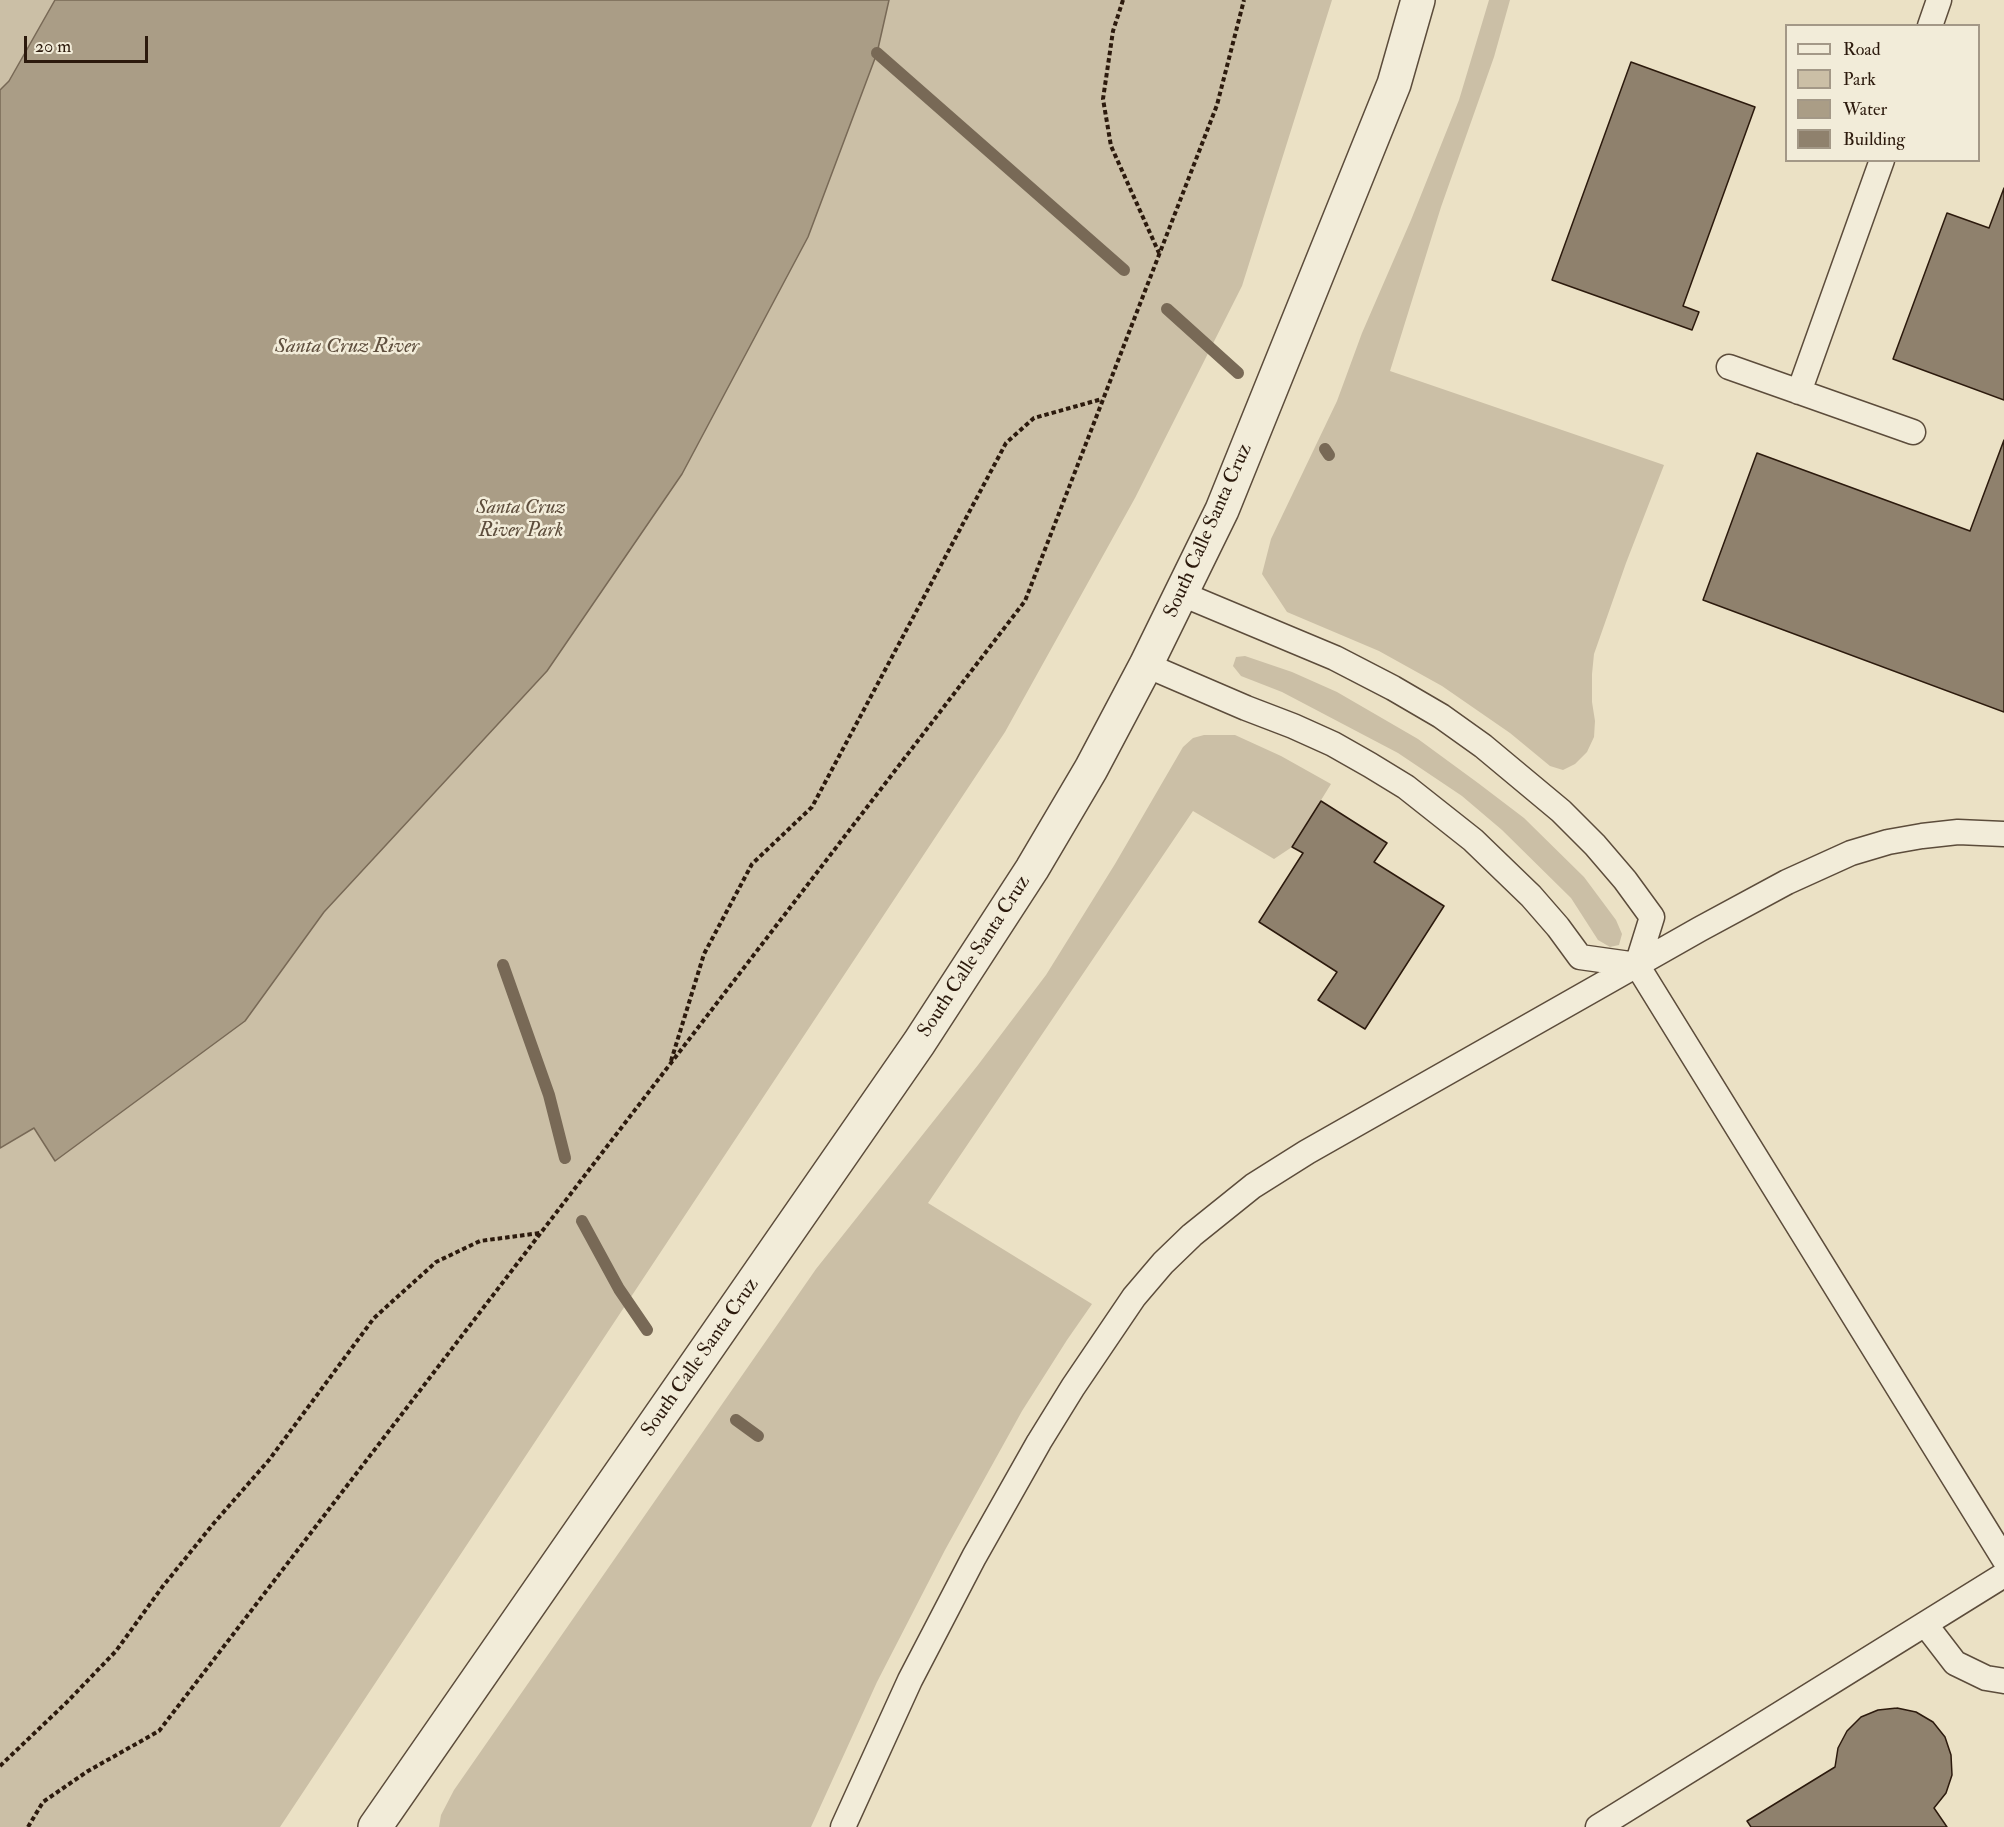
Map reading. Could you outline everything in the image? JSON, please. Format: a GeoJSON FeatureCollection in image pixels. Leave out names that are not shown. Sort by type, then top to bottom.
{"type":"FeatureCollection","features":[{"type":"Feature","properties":{"kind":"street","name":"South Calle Santa Cruz"},"geometry":{"type":"LineString","coordinates":[[375,1827],[957,987],[1050,840],[1091,769],[1182,594],[1222,510],[1394,84],[1418,0]]}},
{"type":"Feature","properties":{"kind":"lane"},"geometry":{"type":"LineString","coordinates":[[1931,24],[1939,0]]}},
{"type":"Feature","properties":{"kind":"lane"},"geometry":{"type":"LineString","coordinates":[[1799,392],[1881,162]]}},
{"type":"Feature","properties":{"kind":"lane"},"geometry":{"type":"LineString","coordinates":[[1729,367],[1913,432]]}},
{"type":"Feature","properties":{"kind":"lane"},"geometry":{"type":"LineString","coordinates":[[1182,594],[1324,654],[1393,688],[1441,716],[1524,778],[1595,845],[1652,917],[1636,965]]}},
{"type":"Feature","properties":{"kind":"lane"},"geometry":{"type":"LineString","coordinates":[[1146,665],[1333,744],[1406,787],[1473,840],[1531,896],[1580,957],[1636,965]]}},
{"type":"Feature","properties":{"kind":"lane"},"geometry":{"type":"LineString","coordinates":[[843,1827],[910,1680],[974,1557],[1073,1387],[1134,1297],[1163,1263],[1192,1235],[1253,1185],[1315,1147],[1787,882],[1851,853],[1888,842],[1958,832],[2004,834]]}},
{"type":"Feature","properties":{"kind":"lane"},"geometry":{"type":"LineString","coordinates":[[1636,965],[2004,1559]]}},
{"type":"Feature","properties":{"kind":"lane"},"geometry":{"type":"LineString","coordinates":[[1598,1827],[2004,1575]]}},
{"type":"Feature","properties":{"kind":"lane"},"geometry":{"type":"LineString","coordinates":[[1925,1624],[1955,1664],[1986,1678],[2004,1681]]}},
{"type":"Feature","properties":{"kind":"path"},"geometry":{"type":"LineString","coordinates":[[1123,0],[1113,31],[1103,99],[1111,146],[1159,253]]}},
{"type":"Feature","properties":{"kind":"path"},"geometry":{"type":"LineString","coordinates":[[28,1827],[43,1802],[88,1771],[159,1731],[1024,601],[1217,105],[1244,0]]}},
{"type":"Feature","properties":{"kind":"path"},"geometry":{"type":"LineString","coordinates":[[670,1064],[704,954],[752,864],[812,807],[1006,444],[1034,418],[1103,399]]}},
{"type":"Feature","properties":{"kind":"path"},"geometry":{"type":"LineString","coordinates":[[0,1766],[116,1651],[214,1522],[269,1460],[374,1318],[436,1262],[480,1241],[541,1233]]}},
{"type":"Feature","properties":{"kind":"green space","name":"Santa Cruz River Park"},"geometry":{"type":"Polygon","coordinates":[[[0,0],[1332,0],[1242,286],[1135,498],[1005,732],[280,1827],[0,1827],[0,0]]]}},
{"type":"Feature","properties":{"kind":"green space"},"geometry":{"type":"Polygon","coordinates":[[[1489,0],[1510,0],[1494,57],[1441,207],[1390,371],[1664,465],[1594,654],[1592,702],[1595,721],[1594,737],[1587,752],[1575,764],[1563,770],[1550,766],[1510,733],[1442,686],[1379,651],[1287,612],[1262,574],[1271,539],[1337,401],[1362,333],[1411,220],[1459,100],[1489,0]]]}},
{"type":"Feature","properties":{"kind":"green space"},"geometry":{"type":"Polygon","coordinates":[[[1245,656],[1292,672],[1337,692],[1418,739],[1524,818],[1584,877],[1616,920],[1622,934],[1619,945],[1610,947],[1598,940],[1571,898],[1502,830],[1462,796],[1398,753],[1282,692],[1241,676],[1233,666],[1236,657],[1245,656]]]}},
{"type":"Feature","properties":{"kind":"green space"},"geometry":{"type":"Polygon","coordinates":[[[1204,735],[1235,735],[1281,756],[1331,784],[1292,847],[1274,859],[1193,811],[928,1203],[1092,1304],[1022,1411],[945,1550],[877,1682],[811,1827],[439,1827],[441,1815],[454,1790],[816,1269],[978,1065],[1046,975],[1115,864],[1183,747],[1193,738],[1204,735]]]}},
{"type":"Feature","properties":{"kind":"water","name":"Santa Cruz River"},"geometry":{"type":"Polygon","coordinates":[[[55,0],[889,0],[877,53],[808,237],[682,474],[547,671],[324,912],[245,1021],[55,1161],[34,1128],[0,1148],[0,90],[9,81],[55,0]]]}},
{"type":"Feature","properties":{"kind":"building"},"geometry":{"type":"Polygon","coordinates":[[[1631,62],[1755,107],[1683,306],[1699,312],[1692,330],[1552,280],[1631,62]]]}},
{"type":"Feature","properties":{"kind":"building"},"geometry":{"type":"Polygon","coordinates":[[[2004,188],[2004,400],[1893,359],[1947,213],[1989,228],[2004,188]]]}},
{"type":"Feature","properties":{"kind":"building"},"geometry":{"type":"Polygon","coordinates":[[[2004,440],[2004,712],[1703,600],[1757,453],[1970,531],[2004,440]]]}},
{"type":"Feature","properties":{"kind":"building"},"geometry":{"type":"Polygon","coordinates":[[[1321,801],[1387,843],[1374,862],[1444,906],[1365,1029],[1318,1000],[1337,972],[1259,922],[1303,853],[1292,847],[1321,801]]]}},
{"type":"Feature","properties":{"kind":"building"},"geometry":{"type":"Polygon","coordinates":[[[1897,1708],[1916,1712],[1933,1722],[1945,1737],[1951,1755],[1952,1775],[1946,1793],[1934,1808],[1947,1827],[1751,1827],[1747,1821],[1835,1767],[1838,1748],[1847,1731],[1861,1717],[1878,1710],[1897,1708]]]}},
{"type":"Feature","properties":{"kind":"waterway"},"geometry":{"type":"LineString","coordinates":[[877,53],[1124,270]]}},
{"type":"Feature","properties":{"kind":"waterway"},"geometry":{"type":"LineString","coordinates":[[1167,309],[1238,373]]}},
{"type":"Feature","properties":{"kind":"waterway"},"geometry":{"type":"LineString","coordinates":[[1325,449],[1329,455]]}},
{"type":"Feature","properties":{"kind":"waterway"},"geometry":{"type":"LineString","coordinates":[[503,965],[549,1095],[565,1158]]}},
{"type":"Feature","properties":{"kind":"waterway"},"geometry":{"type":"LineString","coordinates":[[582,1221],[619,1289],[647,1330]]}},
{"type":"Feature","properties":{"kind":"waterway"},"geometry":{"type":"LineString","coordinates":[[736,1420],[758,1436]]}}]}
